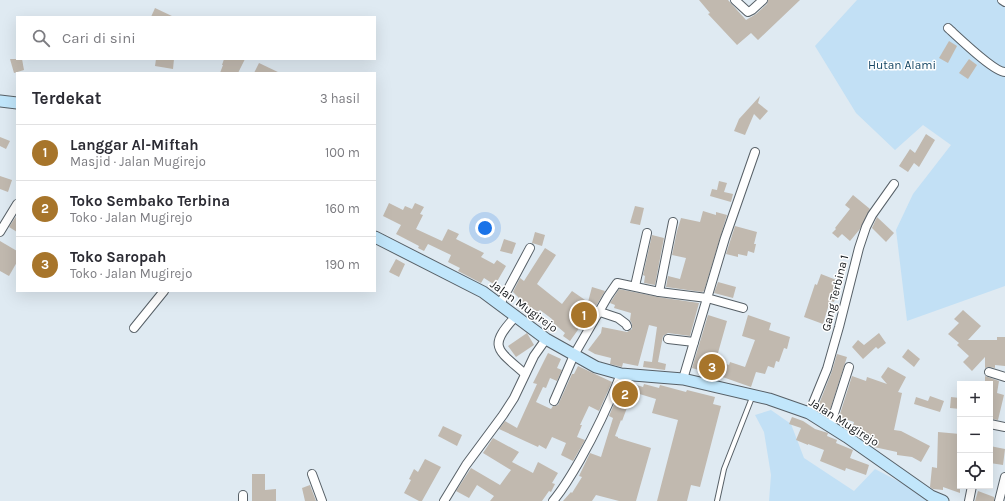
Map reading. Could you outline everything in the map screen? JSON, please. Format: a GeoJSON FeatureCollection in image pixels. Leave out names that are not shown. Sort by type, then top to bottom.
{"type":"FeatureCollection","features":[{"type":"Feature","properties":{"kind":"street"},"geometry":{"type":"LineString","coordinates":[[735,0],[748,12],[763,0]]}},
{"type":"Feature","properties":{"kind":"street"},"geometry":{"type":"LineString","coordinates":[[948,28],[989,64],[999,71],[1005,72]]}},
{"type":"Feature","properties":{"kind":"street"},"geometry":{"type":"LineString","coordinates":[[0,101],[16,103]]}},
{"type":"Feature","properties":{"kind":"street"},"geometry":{"type":"LineString","coordinates":[[683,379],[725,238],[755,152]]}},
{"type":"Feature","properties":{"kind":"street","name":"Gang Terbina 1"},"geometry":{"type":"LineString","coordinates":[[809,412],[827,369],[859,248],[866,228],[872,215],[894,184]]}},
{"type":"Feature","properties":{"kind":"street"},"geometry":{"type":"LineString","coordinates":[[0,232],[16,206]]}},
{"type":"Feature","properties":{"kind":"street"},"geometry":{"type":"LineString","coordinates":[[659,292],[673,222]]}},
{"type":"Feature","properties":{"kind":"street"},"geometry":{"type":"LineString","coordinates":[[635,286],[647,233]]}},
{"type":"Feature","properties":{"kind":"street","name":"Jalan Mugirejo"},"geometry":{"type":"LineString","coordinates":[[376,238],[478,289],[546,339],[596,367],[621,374],[683,379],[769,399],[809,412],[931,496],[943,501]]}},
{"type":"Feature","properties":{"kind":"street"},"geometry":{"type":"LineString","coordinates":[[500,304],[530,248]]}},
{"type":"Feature","properties":{"kind":"street"},"geometry":{"type":"LineString","coordinates":[[554,401],[574,355],[586,332],[600,312],[616,284],[620,283],[659,292],[706,298],[743,308]]}},
{"type":"Feature","properties":{"kind":"street"},"geometry":{"type":"LineString","coordinates":[[134,328],[163,292]]}},
{"type":"Feature","properties":{"kind":"street"},"geometry":{"type":"LineString","coordinates":[[600,312],[618,318],[627,326]]}},
{"type":"Feature","properties":{"kind":"street"},"geometry":{"type":"LineString","coordinates":[[516,316],[503,329],[498,345],[502,354],[524,374]]}},
{"type":"Feature","properties":{"kind":"street"},"geometry":{"type":"LineString","coordinates":[[444,501],[466,465],[514,398],[524,374],[546,339]]}},
{"type":"Feature","properties":{"kind":"street"},"geometry":{"type":"LineString","coordinates":[[668,339],[694,342]]}},
{"type":"Feature","properties":{"kind":"street"},"geometry":{"type":"LineString","coordinates":[[830,426],[850,367]]}},
{"type":"Feature","properties":{"kind":"street"},"geometry":{"type":"LineString","coordinates":[[989,372],[1005,377]]}},
{"type":"Feature","properties":{"kind":"street"},"geometry":{"type":"LineString","coordinates":[[553,501],[562,490],[594,434],[610,404],[621,374]]}},
{"type":"Feature","properties":{"kind":"street"},"geometry":{"type":"LineString","coordinates":[[993,425],[1005,427]]}},
{"type":"Feature","properties":{"kind":"street"},"geometry":{"type":"LineString","coordinates":[[312,474],[322,501]]}},
{"type":"Feature","properties":{"kind":"street"},"geometry":{"type":"LineString","coordinates":[[999,501],[1005,477]]}},
{"type":"Feature","properties":{"kind":"street"},"geometry":{"type":"LineString","coordinates":[[969,501],[971,489]]}},
{"type":"Feature","properties":{"kind":"lane"},"geometry":{"type":"LineString","coordinates":[[717,501],[724,469],[753,395]]}},
{"type":"Feature","properties":{"kind":"green space","name":"Hutan Alami"},"geometry":{"type":"Polygon","coordinates":[[[857,0],[1005,0],[1005,286],[907,321],[896,230],[913,194],[951,145],[923,125],[895,150],[856,113],[815,46],[857,0]]]}},
{"type":"Feature","properties":{"kind":"green space"},"geometry":{"type":"Polygon","coordinates":[[[771,410],[791,424],[804,458],[854,491],[875,469],[936,501],[769,501],[771,475],[764,432],[755,415],[771,410]]]}},
{"type":"Feature","properties":{"kind":"building"},"geometry":{"type":"Polygon","coordinates":[[[699,0],[728,0],[746,20],[756,14],[767,4],[768,0],[800,0],[758,40],[751,33],[737,45],[708,14],[710,13],[699,0]]]}},
{"type":"Feature","properties":{"kind":"building"},"geometry":{"type":"Polygon","coordinates":[[[155,8],[172,16],[151,16],[155,8]]]}},
{"type":"Feature","properties":{"kind":"building"},"geometry":{"type":"Polygon","coordinates":[[[949,41],[957,46],[948,63],[939,58],[949,41]]]}},
{"type":"Feature","properties":{"kind":"building"},"geometry":{"type":"Polygon","coordinates":[[[10,59],[22,60],[24,70],[14,73],[10,59]]]}},
{"type":"Feature","properties":{"kind":"building"},"geometry":{"type":"Polygon","coordinates":[[[969,59],[977,65],[968,79],[959,73],[969,59]]]}},
{"type":"Feature","properties":{"kind":"building"},"geometry":{"type":"Polygon","coordinates":[[[156,60],[174,60],[173,69],[155,66],[156,60]]]}},
{"type":"Feature","properties":{"kind":"building"},"geometry":{"type":"Polygon","coordinates":[[[224,60],[244,60],[238,72],[220,72],[224,60]]]}},
{"type":"Feature","properties":{"kind":"building"},"geometry":{"type":"Polygon","coordinates":[[[259,63],[278,72],[254,72],[259,63]]]}},
{"type":"Feature","properties":{"kind":"building"},"geometry":{"type":"Polygon","coordinates":[[[760,96],[758,103],[768,111],[760,120],[754,114],[745,135],[734,131],[739,119],[760,96]]]}},
{"type":"Feature","properties":{"kind":"building"},"geometry":{"type":"Polygon","coordinates":[[[926,134],[935,140],[919,167],[914,163],[908,172],[899,166],[910,149],[915,153],[926,134]]]}},
{"type":"Feature","properties":{"kind":"building"},"geometry":{"type":"Polygon","coordinates":[[[0,137],[10,141],[6,149],[0,146],[0,137]]]}},
{"type":"Feature","properties":{"kind":"building"},"geometry":{"type":"Polygon","coordinates":[[[0,176],[12,180],[8,192],[0,189],[0,176]]]}},
{"type":"Feature","properties":{"kind":"building"},"geometry":{"type":"Polygon","coordinates":[[[719,181],[727,183],[724,192],[733,194],[731,202],[710,196],[712,189],[717,190],[719,181]]]}},
{"type":"Feature","properties":{"kind":"building"},"geometry":{"type":"Polygon","coordinates":[[[853,195],[870,209],[860,229],[850,241],[842,234],[838,238],[832,233],[850,209],[845,205],[853,195]]]}},
{"type":"Feature","properties":{"kind":"building"},"geometry":{"type":"Polygon","coordinates":[[[389,203],[403,210],[405,206],[412,209],[415,203],[424,207],[420,214],[423,215],[416,229],[442,241],[448,229],[459,234],[456,239],[484,253],[481,257],[494,264],[497,260],[506,266],[495,285],[484,278],[481,283],[458,271],[460,268],[448,262],[451,255],[428,244],[424,251],[418,248],[419,246],[396,234],[401,225],[383,216],[389,203]]]}},
{"type":"Feature","properties":{"kind":"building"},"geometry":{"type":"Polygon","coordinates":[[[635,206],[644,208],[640,225],[630,223],[635,206]]]}},
{"type":"Feature","properties":{"kind":"building"},"geometry":{"type":"Polygon","coordinates":[[[703,211],[716,215],[716,212],[727,215],[704,291],[702,292],[666,287],[668,276],[680,279],[686,258],[672,255],[681,218],[700,222],[703,211]]]}},
{"type":"Feature","properties":{"kind":"building"},"geometry":{"type":"Polygon","coordinates":[[[16,216],[16,231],[9,227],[16,216]]]}},
{"type":"Feature","properties":{"kind":"building"},"geometry":{"type":"Polygon","coordinates":[[[877,217],[894,233],[886,242],[872,228],[877,217]]]}},
{"type":"Feature","properties":{"kind":"building"},"geometry":{"type":"Polygon","coordinates":[[[735,226],[757,232],[754,244],[756,244],[754,253],[748,251],[747,256],[738,254],[738,257],[726,254],[735,226]]]}},
{"type":"Feature","properties":{"kind":"building"},"geometry":{"type":"Polygon","coordinates":[[[535,232],[545,235],[542,246],[532,243],[535,232]]]}},
{"type":"Feature","properties":{"kind":"building"},"geometry":{"type":"Polygon","coordinates":[[[652,235],[664,238],[655,285],[644,283],[645,276],[643,275],[652,235]]]}},
{"type":"Feature","properties":{"kind":"building"},"geometry":{"type":"Polygon","coordinates":[[[504,239],[516,243],[512,254],[500,251],[504,239]]]}},
{"type":"Feature","properties":{"kind":"building"},"geometry":{"type":"Polygon","coordinates":[[[0,241],[16,250],[16,264],[9,276],[0,271],[0,241]]]}},
{"type":"Feature","properties":{"kind":"building"},"geometry":{"type":"Polygon","coordinates":[[[545,248],[556,255],[537,284],[562,304],[572,291],[588,302],[592,287],[605,291],[583,328],[582,329],[580,327],[570,341],[563,336],[565,333],[551,321],[552,319],[540,310],[537,312],[531,307],[529,309],[522,304],[523,302],[513,292],[520,278],[524,281],[545,248]]]}},
{"type":"Feature","properties":{"kind":"building"},"geometry":{"type":"Polygon","coordinates":[[[396,259],[405,264],[399,277],[389,272],[396,259]]]}},
{"type":"Feature","properties":{"kind":"building"},"geometry":{"type":"Polygon","coordinates":[[[821,274],[839,281],[835,291],[837,292],[834,302],[830,301],[823,324],[804,317],[815,284],[817,285],[821,274]]]}},
{"type":"Feature","properties":{"kind":"building"},"geometry":{"type":"Polygon","coordinates":[[[718,282],[736,287],[733,298],[714,293],[718,282]]]}},
{"type":"Feature","properties":{"kind":"building"},"geometry":{"type":"Polygon","coordinates":[[[619,289],[699,303],[690,336],[668,333],[663,336],[658,362],[666,364],[665,370],[643,367],[644,361],[652,362],[657,327],[649,325],[638,366],[623,363],[622,367],[610,364],[611,358],[595,354],[588,350],[601,333],[602,327],[627,332],[632,329],[630,320],[631,313],[614,308],[615,305],[610,303],[619,289]]]}},
{"type":"Feature","properties":{"kind":"building"},"geometry":{"type":"Polygon","coordinates":[[[963,310],[981,326],[968,340],[997,340],[997,337],[1005,337],[1005,366],[995,365],[995,368],[985,368],[985,357],[972,371],[963,362],[969,356],[957,345],[959,343],[948,334],[959,323],[954,319],[963,310]]]}},
{"type":"Feature","properties":{"kind":"building"},"geometry":{"type":"Polygon","coordinates":[[[708,315],[727,321],[716,360],[729,365],[730,362],[745,367],[755,340],[742,336],[748,315],[771,323],[769,330],[790,337],[787,349],[784,348],[779,362],[776,361],[774,368],[768,366],[765,374],[756,372],[751,387],[692,368],[708,315]]]}},
{"type":"Feature","properties":{"kind":"building"},"geometry":{"type":"Polygon","coordinates":[[[527,333],[534,345],[516,357],[508,346],[527,333]]]}},
{"type":"Feature","properties":{"kind":"building"},"geometry":{"type":"Polygon","coordinates":[[[879,333],[886,343],[878,349],[876,347],[863,359],[852,347],[858,340],[864,345],[879,333]]]}},
{"type":"Feature","properties":{"kind":"building"},"geometry":{"type":"Polygon","coordinates":[[[908,349],[920,359],[914,367],[902,357],[908,349]]]}},
{"type":"Feature","properties":{"kind":"building"},"geometry":{"type":"Polygon","coordinates":[[[548,353],[561,359],[557,368],[562,370],[557,381],[550,378],[546,388],[543,387],[536,402],[551,409],[553,406],[558,405],[572,374],[574,374],[578,366],[612,382],[599,411],[589,406],[580,425],[582,425],[577,437],[585,440],[573,461],[561,455],[566,443],[552,437],[546,449],[539,445],[538,447],[499,429],[505,421],[517,428],[537,384],[533,383],[548,353]]]}},
{"type":"Feature","properties":{"kind":"building"},"geometry":{"type":"Polygon","coordinates":[[[837,354],[847,357],[829,413],[817,409],[837,354]]]}},
{"type":"Feature","properties":{"kind":"building"},"geometry":{"type":"Polygon","coordinates":[[[888,367],[906,377],[898,392],[902,393],[894,430],[901,431],[930,446],[921,462],[912,457],[897,455],[897,452],[872,446],[874,437],[852,430],[854,422],[839,417],[852,376],[866,381],[867,377],[887,384],[881,377],[888,367]]]}},
{"type":"Feature","properties":{"kind":"building"},"geometry":{"type":"Polygon","coordinates":[[[985,376],[999,381],[997,393],[1004,395],[998,420],[993,419],[993,381],[985,381],[985,376]]]}},
{"type":"Feature","properties":{"kind":"building"},"geometry":{"type":"Polygon","coordinates":[[[624,381],[643,387],[644,384],[659,388],[660,385],[686,392],[687,390],[715,397],[713,404],[721,406],[700,487],[691,485],[687,501],[657,501],[678,420],[652,413],[656,399],[633,392],[615,436],[651,448],[636,501],[619,501],[596,495],[592,501],[563,501],[571,492],[572,493],[582,477],[579,476],[590,453],[601,457],[613,418],[609,416],[624,381]]]}},
{"type":"Feature","properties":{"kind":"building"},"geometry":{"type":"Polygon","coordinates":[[[930,396],[944,401],[940,412],[914,404],[916,397],[928,401],[930,396]]]}},
{"type":"Feature","properties":{"kind":"building"},"geometry":{"type":"Polygon","coordinates":[[[951,397],[957,398],[957,409],[950,408],[951,397]]]}},
{"type":"Feature","properties":{"kind":"building"},"geometry":{"type":"Polygon","coordinates":[[[792,417],[803,421],[815,429],[828,433],[827,436],[837,440],[836,443],[853,450],[850,458],[869,465],[866,475],[846,468],[845,471],[820,461],[824,450],[796,440],[801,428],[789,424],[792,417]]]}},
{"type":"Feature","properties":{"kind":"building"},"geometry":{"type":"Polygon","coordinates":[[[443,426],[462,435],[457,446],[438,436],[443,426]]]}},
{"type":"Feature","properties":{"kind":"building"},"geometry":{"type":"Polygon","coordinates":[[[938,432],[957,434],[957,489],[960,489],[960,493],[943,487],[943,490],[933,489],[930,487],[932,467],[937,468],[938,432]]]}},
{"type":"Feature","properties":{"kind":"building"},"geometry":{"type":"Polygon","coordinates":[[[493,438],[519,452],[512,462],[533,473],[538,462],[558,473],[552,483],[555,484],[551,492],[549,491],[542,501],[490,501],[494,496],[477,485],[469,498],[456,491],[471,468],[500,485],[511,470],[483,453],[493,438]]]}},
{"type":"Feature","properties":{"kind":"building"},"geometry":{"type":"Polygon","coordinates":[[[993,447],[1005,449],[1003,465],[993,463],[993,447]]]}},
{"type":"Feature","properties":{"kind":"building"},"geometry":{"type":"Polygon","coordinates":[[[425,459],[441,467],[422,501],[419,501],[404,493],[411,480],[409,479],[414,469],[418,472],[425,459]]]}},
{"type":"Feature","properties":{"kind":"building"},"geometry":{"type":"Polygon","coordinates":[[[252,474],[265,474],[265,490],[276,489],[276,501],[252,501],[252,474]]]}},
{"type":"Feature","properties":{"kind":"building"},"geometry":{"type":"Polygon","coordinates":[[[310,485],[316,501],[305,501],[302,488],[310,485]]]}},
{"type":"Feature","properties":{"kind":"building"},"geometry":{"type":"Polygon","coordinates":[[[978,491],[994,497],[994,501],[975,501],[978,491]]]}},
{"type":"Feature","properties":{"kind":"place","name":"Langgar Al-Miftah"},"geometry":{"type":"Point","coordinates":[584,315]}},
{"type":"Feature","properties":{"kind":"place","name":"Toko Saropah"},"geometry":{"type":"Point","coordinates":[712,367]}},
{"type":"Feature","properties":{"kind":"place","name":"Toko Sembako Terbina"},"geometry":{"type":"Point","coordinates":[625,394]}}]}
